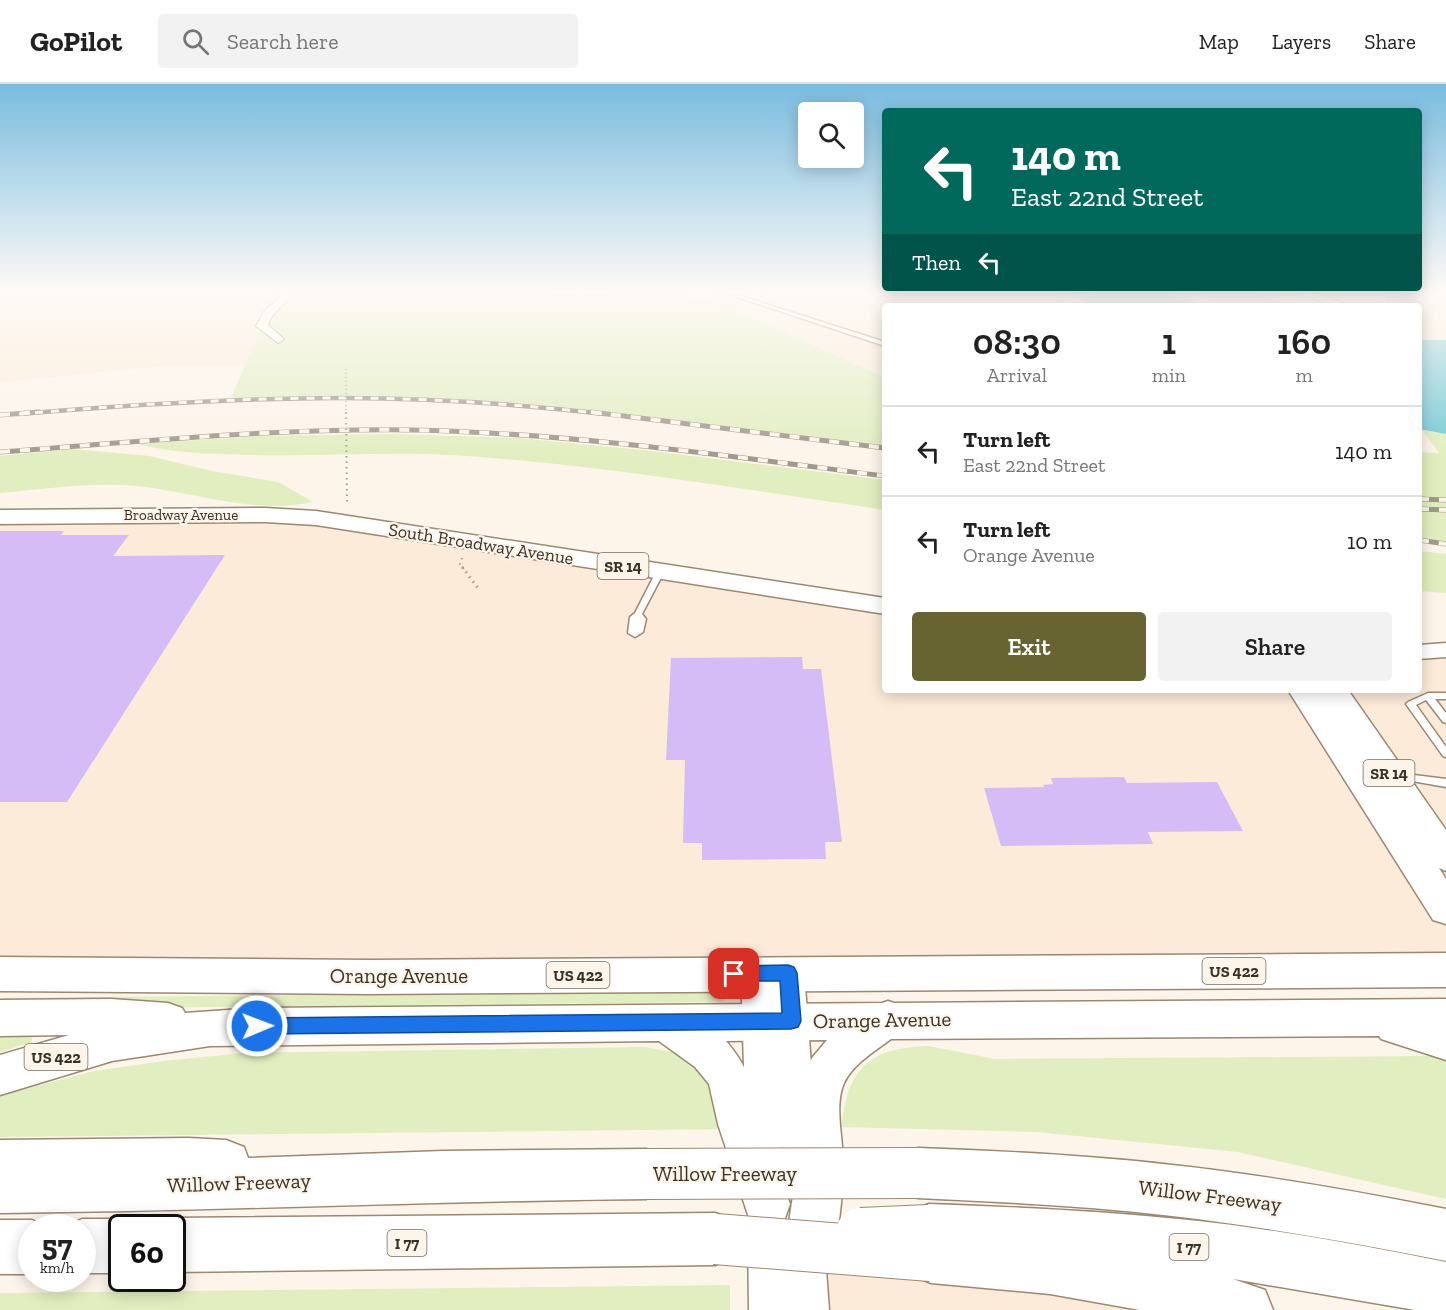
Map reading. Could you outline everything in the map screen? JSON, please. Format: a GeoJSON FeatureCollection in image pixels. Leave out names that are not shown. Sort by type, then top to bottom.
{"type":"FeatureCollection","features":[{"type":"Feature","properties":{"kind":"highway"},"geometry":{"type":"LineString","coordinates":[[0,1165],[189,1163],[443,1176]]}},
{"type":"Feature","properties":{"kind":"highway","name":"Willow Freeway"},"geometry":{"type":"LineString","coordinates":[[0,1188],[176,1186],[443,1176],[918,1173],[1109,1184],[1221,1196],[1358,1217],[1446,1235]]}},
{"type":"Feature","properties":{"kind":"highway","name":"I 77"},"geometry":{"type":"LineString","coordinates":[[186,1245],[716,1239],[930,1243],[1044,1235],[1154,1243],[1270,1258],[1446,1289]]}},
{"type":"Feature","properties":{"kind":"highway"},"geometry":{"type":"LineString","coordinates":[[930,1243],[993,1259],[1117,1276],[1245,1310]]}},
{"type":"Feature","properties":{"kind":"highway"},"geometry":{"type":"LineString","coordinates":[[0,1247],[18,1247]]}},
{"type":"Feature","properties":{"kind":"main road","name":"Broadway Avenue"},"geometry":{"type":"LineString","coordinates":[[0,516],[265,515],[308,517],[362,525]]}},
{"type":"Feature","properties":{"kind":"main road","name":"South Broadway Avenue"},"geometry":{"type":"LineString","coordinates":[[362,525],[882,606]]}},
{"type":"Feature","properties":{"kind":"main road","name":"SR 14"},"geometry":{"type":"LineString","coordinates":[[1305,693],[1446,909]]}},
{"type":"Feature","properties":{"kind":"main road","name":"SR 14"},"geometry":{"type":"LineString","coordinates":[[1335,693],[1446,857]]}},
{"type":"Feature","properties":{"kind":"main road","name":"Orange Avenue"},"geometry":{"type":"LineString","coordinates":[[0,975],[369,977],[1446,970]]}},
{"type":"Feature","properties":{"kind":"main road"},"geometry":{"type":"LineString","coordinates":[[0,1018],[111,1017],[257,1026]]}},
{"type":"Feature","properties":{"kind":"main road"},"geometry":{"type":"LineString","coordinates":[[1364,1017],[1446,1041]]}},
{"type":"Feature","properties":{"kind":"main road","name":"Orange Avenue"},"geometry":{"type":"LineString","coordinates":[[0,1075],[112,1042],[210,1028],[257,1026],[888,1019],[1446,1017]]}},
{"type":"Feature","properties":{"kind":"main road"},"geometry":{"type":"LineString","coordinates":[[807,1266],[820,1164],[818,1112],[822,1084],[826,1072],[847,1048],[888,1019]]}},
{"type":"Feature","properties":{"kind":"main road"},"geometry":{"type":"LineString","coordinates":[[664,1022],[710,1053],[727,1074],[737,1105],[740,1124],[767,1204]]}},
{"type":"Feature","properties":{"kind":"street"},"geometry":{"type":"LineString","coordinates":[[1422,652],[1446,651]]}},
{"type":"Feature","properties":{"kind":"street"},"geometry":{"type":"LineString","coordinates":[[769,1310],[767,1204],[775,1021],[773,973]]}},
{"type":"Feature","properties":{"kind":"street"},"geometry":{"type":"LineString","coordinates":[[775,1021],[807,1266],[809,1310]]}},
{"type":"Feature","properties":{"kind":"lane"},"geometry":{"type":"LineString","coordinates":[[638,614],[660,572]]}},
{"type":"Feature","properties":{"kind":"lane"},"geometry":{"type":"LineString","coordinates":[[1428,696],[1446,720]]}},
{"type":"Feature","properties":{"kind":"lane"},"geometry":{"type":"LineString","coordinates":[[1446,696],[1428,696],[1411,704],[1446,754]]}},
{"type":"Feature","properties":{"kind":"lane"},"geometry":{"type":"LineString","coordinates":[[1390,775],[1446,783]]}},
{"type":"Feature","properties":{"kind":"path"},"geometry":{"type":"LineString","coordinates":[[346,369],[347,504]]}},
{"type":"Feature","properties":{"kind":"path"},"geometry":{"type":"LineString","coordinates":[[462,558],[460,564],[478,588]]}},
{"type":"Feature","properties":{"kind":"shaded area"},"geometry":{"type":"Polygon","coordinates":[[[0,346],[610,346],[498,362],[162,366],[0,382],[0,346]]]}},
{"type":"Feature","properties":{"kind":"shaded area"},"geometry":{"type":"Polygon","coordinates":[[[816,346],[882,346],[882,377],[816,346]]]}},
{"type":"Feature","properties":{"kind":"shaded area"},"geometry":{"type":"Polygon","coordinates":[[[265,515],[882,606],[882,693],[1422,693],[1422,652],[1446,650],[1446,970],[0,974],[0,517],[265,515]]]}},
{"type":"Feature","properties":{"kind":"shaded area"},"geometry":{"type":"Polygon","coordinates":[[[807,1266],[1245,1310],[809,1310],[807,1266]]]}},
{"type":"Feature","properties":{"kind":"green space"},"geometry":{"type":"Polygon","coordinates":[[[253,346],[816,346],[882,377],[882,448],[654,418],[516,405],[373,399],[230,400],[253,346]]]}},
{"type":"Feature","properties":{"kind":"green space"},"geometry":{"type":"Polygon","coordinates":[[[1422,429],[1446,434],[1446,543],[1422,540],[1422,452],[1439,453],[1422,429]]]}},
{"type":"Feature","properties":{"kind":"green space"},"geometry":{"type":"Polygon","coordinates":[[[391,434],[517,438],[643,450],[882,480],[882,510],[669,478],[506,459],[424,454],[214,454],[192,453],[139,444],[261,436],[391,434]]]}},
{"type":"Feature","properties":{"kind":"green space"},"geometry":{"type":"Polygon","coordinates":[[[72,449],[149,456],[212,471],[278,482],[313,502],[269,506],[120,485],[68,486],[0,493],[0,456],[72,449]]]}},
{"type":"Feature","properties":{"kind":"green space"},"geometry":{"type":"Polygon","coordinates":[[[1422,551],[1446,554],[1446,593],[1422,591],[1422,551]]]}},
{"type":"Feature","properties":{"kind":"green space"},"geometry":{"type":"Polygon","coordinates":[[[722,991],[727,994],[727,999],[722,1002],[14,1009],[2,1004],[3,998],[722,991]]]}},
{"type":"Feature","properties":{"kind":"green space"},"geometry":{"type":"Polygon","coordinates":[[[0,1036],[32,1036],[32,1042],[0,1052],[0,1036]]]}},
{"type":"Feature","properties":{"kind":"green space"},"geometry":{"type":"Polygon","coordinates":[[[929,1046],[995,1059],[1435,1056],[1446,1059],[1446,1199],[1238,1152],[1037,1132],[842,1127],[849,1089],[865,1065],[891,1051],[929,1046]]]}},
{"type":"Feature","properties":{"kind":"green space"},"geometry":{"type":"Polygon","coordinates":[[[645,1047],[672,1052],[706,1074],[726,1129],[0,1137],[0,1088],[29,1079],[28,1088],[94,1071],[243,1053],[645,1047]]]}},
{"type":"Feature","properties":{"kind":"green space"},"geometry":{"type":"Polygon","coordinates":[[[730,1285],[730,1310],[0,1310],[0,1293],[730,1285]]]}},
{"type":"Feature","properties":{"kind":"water"},"geometry":{"type":"Polygon","coordinates":[[[1422,346],[1446,346],[1446,434],[1422,430],[1422,346]]]}},
{"type":"Feature","properties":{"kind":"building"},"geometry":{"type":"Polygon","coordinates":[[[0,531],[64,531],[61,535],[129,535],[113,556],[225,555],[67,802],[0,802],[0,531]]]}},
{"type":"Feature","properties":{"kind":"building"},"geometry":{"type":"Polygon","coordinates":[[[802,657],[803,669],[821,669],[842,842],[825,842],[826,859],[702,860],[702,843],[683,843],[685,760],[666,760],[671,658],[802,657]]]}},
{"type":"Feature","properties":{"kind":"building"},"geometry":{"type":"Polygon","coordinates":[[[1124,777],[1127,783],[1217,782],[1243,831],[1148,832],[1153,844],[1001,846],[984,788],[1044,787],[1043,785],[1053,784],[1051,778],[1124,777]]]}},
{"type":"Feature","properties":{"kind":"railway"},"geometry":{"type":"LineString","coordinates":[[19,414],[180,403],[342,398],[474,402],[605,414]]}},
{"type":"Feature","properties":{"kind":"railway"},"geometry":{"type":"LineString","coordinates":[[0,415],[39,412]]}},
{"type":"Feature","properties":{"kind":"railway"},"geometry":{"type":"LineString","coordinates":[[591,412],[882,448]]}},
{"type":"Feature","properties":{"kind":"railway"},"geometry":{"type":"LineString","coordinates":[[0,452],[257,433],[412,430],[590,441],[708,453],[882,476]]}},
{"type":"Feature","properties":{"kind":"railway"},"geometry":{"type":"LineString","coordinates":[[1422,499],[1446,500]]}},
{"type":"Feature","properties":{"kind":"railway"},"geometry":{"type":"LineString","coordinates":[[1422,509],[1446,510]]}},
{"type":"Feature","properties":{"kind":"railway"},"geometry":{"type":"LineString","coordinates":[[1422,540],[1446,544]]}},
{"type":"Feature","properties":{"kind":"route"},"geometry":{"type":"LineString","coordinates":[[257,1026],[791,1021],[788,973],[734,974]]}}]}
